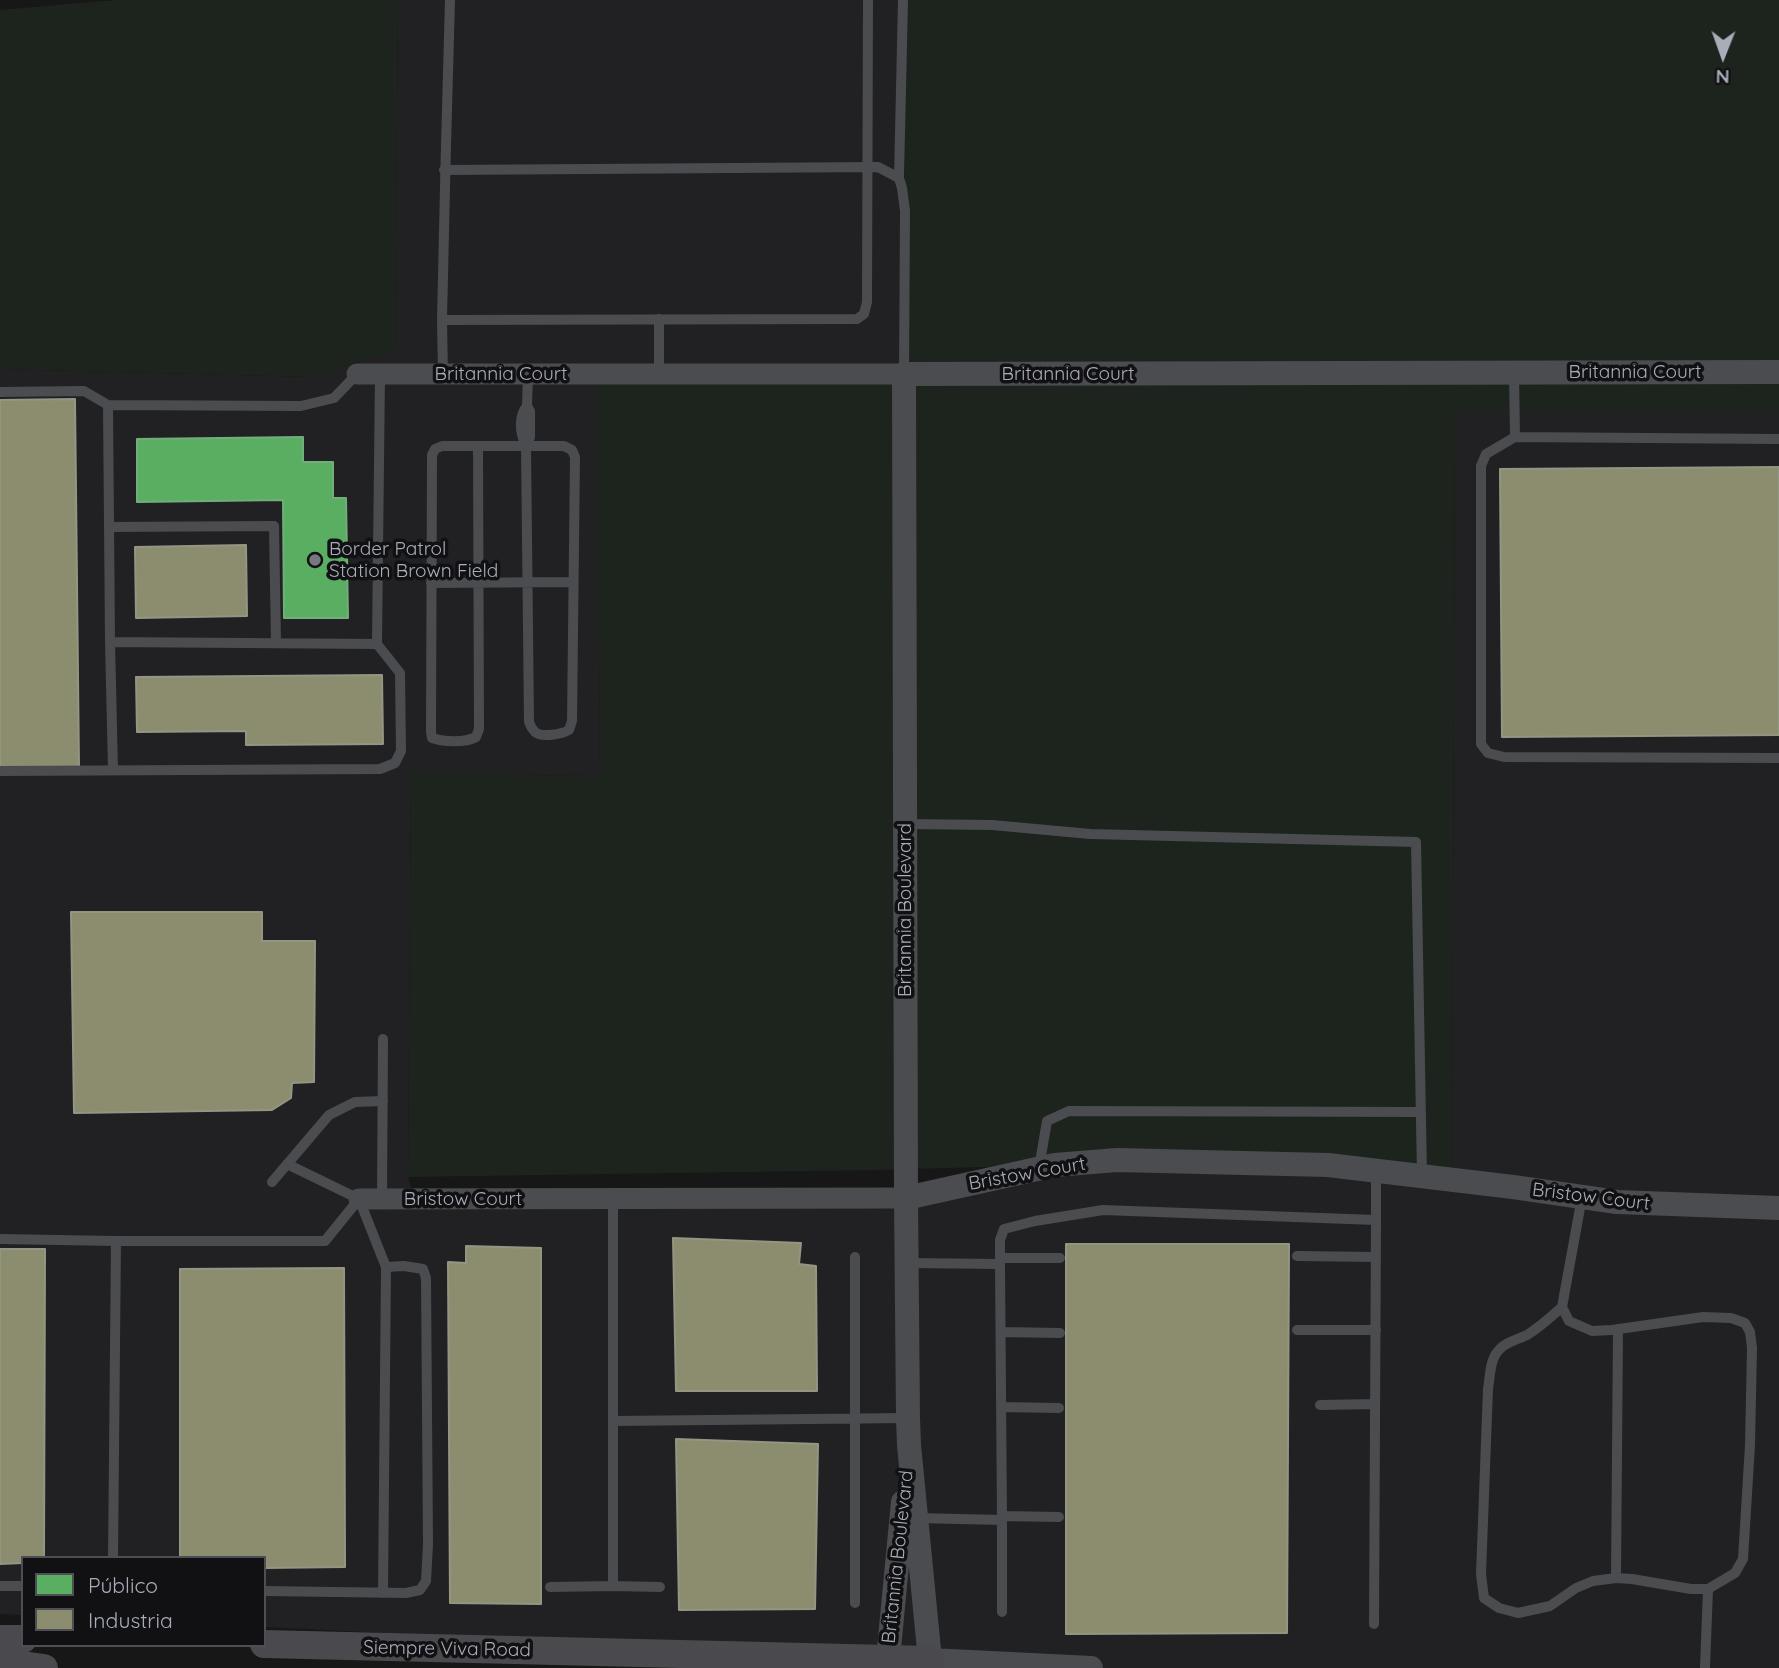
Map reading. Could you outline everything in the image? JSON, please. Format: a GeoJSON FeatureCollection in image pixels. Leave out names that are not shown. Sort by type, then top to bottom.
{"type":"FeatureCollection","features":[{"type":"Feature","properties":{"kind":"main road"},"geometry":{"type":"LineString","coordinates":[[0,1639],[21,1639]]}},
{"type":"Feature","properties":{"kind":"main road","name":"Siempre Viva Road"},"geometry":{"type":"LineString","coordinates":[[266,1644],[930,1664]]}},
{"type":"Feature","properties":{"kind":"main road"},"geometry":{"type":"LineString","coordinates":[[0,1662],[44,1668]]}},
{"type":"Feature","properties":{"kind":"street","name":"Britannia Court"},"geometry":{"type":"LineString","coordinates":[[357,374],[1779,372]]}},
{"type":"Feature","properties":{"kind":"street","name":"Britannia Boulevard"},"geometry":{"type":"LineString","coordinates":[[904,374],[908,1418],[930,1664]]}},
{"type":"Feature","properties":{"kind":"street","name":"Bristow Court"},"geometry":{"type":"LineString","coordinates":[[359,1199],[906,1198],[1038,1169],[1117,1160],[1328,1165],[1618,1202],[1779,1208]]}},
{"type":"Feature","properties":{"kind":"street","name":"Britannia Boulevard"},"geometry":{"type":"LineString","coordinates":[[888,1663],[909,1445]]}},
{"type":"Feature","properties":{"kind":"street","name":"Siempre Viva Road"},"geometry":{"type":"LineString","coordinates":[[930,1664],[1091,1668]]}},
{"type":"Feature","properties":{"kind":"lane"},"geometry":{"type":"LineString","coordinates":[[443,374],[444,170],[450,0]]}},
{"type":"Feature","properties":{"kind":"lane"},"geometry":{"type":"LineString","coordinates":[[442,320],[857,319],[864,314],[867,302],[868,0]]}},
{"type":"Feature","properties":{"kind":"lane"},"geometry":{"type":"LineString","coordinates":[[903,0],[899,178],[905,211],[904,374]]}},
{"type":"Feature","properties":{"kind":"lane"},"geometry":{"type":"LineString","coordinates":[[444,170],[878,167],[899,178]]}},
{"type":"Feature","properties":{"kind":"lane"},"geometry":{"type":"LineString","coordinates":[[659,319],[659,374]]}},
{"type":"Feature","properties":{"kind":"lane"},"geometry":{"type":"LineString","coordinates":[[1514,373],[1515,437]]}},
{"type":"Feature","properties":{"kind":"lane"},"geometry":{"type":"LineString","coordinates":[[0,392],[83,391],[108,405],[301,406],[334,398],[357,374]]}},
{"type":"Feature","properties":{"kind":"lane"},"geometry":{"type":"LineString","coordinates":[[0,771],[380,769],[395,763],[401,751],[400,673],[377,644],[380,374]]}},
{"type":"Feature","properties":{"kind":"lane"},"geometry":{"type":"LineString","coordinates":[[478,446],[479,729],[476,737],[470,740],[439,740],[432,738],[430,732],[432,455],[435,449],[442,446],[478,446],[526,446],[564,446],[572,450],[575,457],[572,721],[569,730],[563,734],[538,734],[529,722],[526,446],[522,436],[522,411],[527,406],[527,374]]}},
{"type":"Feature","properties":{"kind":"lane"},"geometry":{"type":"LineString","coordinates":[[108,405],[113,770]]}},
{"type":"Feature","properties":{"kind":"lane"},"geometry":{"type":"LineString","coordinates":[[1779,439],[1515,437],[1486,454],[1481,466],[1481,744],[1488,753],[1504,757],[1779,758]]}},
{"type":"Feature","properties":{"kind":"lane"},"geometry":{"type":"LineString","coordinates":[[109,527],[274,526],[276,643]]}},
{"type":"Feature","properties":{"kind":"lane"},"geometry":{"type":"LineString","coordinates":[[431,583],[573,582]]}},
{"type":"Feature","properties":{"kind":"lane"},"geometry":{"type":"LineString","coordinates":[[110,642],[377,644]]}},
{"type":"Feature","properties":{"kind":"lane"},"geometry":{"type":"LineString","coordinates":[[905,824],[992,825],[1090,834],[1416,842],[1422,1176]]}},
{"type":"Feature","properties":{"kind":"lane"},"geometry":{"type":"LineString","coordinates":[[382,1199],[383,1039]]}},
{"type":"Feature","properties":{"kind":"lane"},"geometry":{"type":"LineString","coordinates":[[272,1182],[329,1115],[355,1102],[383,1101]]}},
{"type":"Feature","properties":{"kind":"lane"},"geometry":{"type":"LineString","coordinates":[[1038,1169],[1047,1121],[1069,1111],[1421,1112]]}},
{"type":"Feature","properties":{"kind":"lane"},"geometry":{"type":"LineString","coordinates":[[287,1164],[359,1199],[386,1267],[383,1593]]}},
{"type":"Feature","properties":{"kind":"lane"},"geometry":{"type":"LineString","coordinates":[[1374,1623],[1376,1171]]}},
{"type":"Feature","properties":{"kind":"lane"},"geometry":{"type":"LineString","coordinates":[[1562,1307],[1569,1321],[1592,1331],[1703,1317],[1731,1318],[1745,1323],[1750,1332],[1750,1445],[1743,1559],[1735,1573],[1708,1589],[1616,1578],[1593,1581],[1576,1588],[1550,1606],[1518,1613],[1499,1608],[1484,1598],[1481,1574],[1488,1389],[1493,1359],[1497,1351],[1527,1335],[1562,1307],[1582,1197]]}},
{"type":"Feature","properties":{"kind":"lane"},"geometry":{"type":"LineString","coordinates":[[0,1239],[325,1241],[359,1199]]}},
{"type":"Feature","properties":{"kind":"lane"},"geometry":{"type":"LineString","coordinates":[[613,1199],[613,1586]]}},
{"type":"Feature","properties":{"kind":"lane"},"geometry":{"type":"LineString","coordinates":[[1002,1612],[1000,1240],[1004,1229],[1103,1210],[1376,1220]]}},
{"type":"Feature","properties":{"kind":"lane"},"geometry":{"type":"LineString","coordinates":[[113,1556],[116,1241]]}},
{"type":"Feature","properties":{"kind":"lane"},"geometry":{"type":"LineString","coordinates":[[1297,1256],[1376,1257]]}},
{"type":"Feature","properties":{"kind":"lane"},"geometry":{"type":"LineString","coordinates":[[855,1257],[856,1603]]}},
{"type":"Feature","properties":{"kind":"lane"},"geometry":{"type":"LineString","coordinates":[[906,1263],[1060,1258]]}},
{"type":"Feature","properties":{"kind":"lane"},"geometry":{"type":"LineString","coordinates":[[266,1591],[406,1593],[420,1590],[426,1581],[426,1278],[423,1269],[386,1267]]}},
{"type":"Feature","properties":{"kind":"lane"},"geometry":{"type":"LineString","coordinates":[[1616,1578],[1618,1329]]}},
{"type":"Feature","properties":{"kind":"lane"},"geometry":{"type":"LineString","coordinates":[[1297,1330],[1376,1330]]}},
{"type":"Feature","properties":{"kind":"lane"},"geometry":{"type":"LineString","coordinates":[[1000,1332],[1060,1333]]}},
{"type":"Feature","properties":{"kind":"lane"},"geometry":{"type":"LineString","coordinates":[[1320,1405],[1375,1404]]}},
{"type":"Feature","properties":{"kind":"lane"},"geometry":{"type":"LineString","coordinates":[[1001,1407],[1059,1408]]}},
{"type":"Feature","properties":{"kind":"lane"},"geometry":{"type":"LineString","coordinates":[[613,1421],[908,1418]]}},
{"type":"Feature","properties":{"kind":"lane"},"geometry":{"type":"LineString","coordinates":[[916,1518],[1059,1517]]}},
{"type":"Feature","properties":{"kind":"lane"},"geometry":{"type":"LineString","coordinates":[[0,1586],[21,1586]]}},
{"type":"Feature","properties":{"kind":"lane"},"geometry":{"type":"LineString","coordinates":[[550,1587],[660,1587]]}},
{"type":"Feature","properties":{"kind":"lane"},"geometry":{"type":"LineString","coordinates":[[1705,1668],[1708,1589]]}},
{"type":"Feature","properties":{"kind":"shaded area"},"geometry":{"type":"Polygon","coordinates":[[[116,0],[398,0],[395,350],[312,377],[0,369],[0,10],[116,0]]]}},
{"type":"Feature","properties":{"kind":"shaded area"},"geometry":{"type":"Polygon","coordinates":[[[398,0],[903,0],[899,178],[904,374],[598,374],[600,776],[411,775],[408,1177],[415,1199],[906,1198],[1055,1165],[1452,1180],[1455,411],[1779,412],[1779,1668],[1090,1668],[266,1627],[266,1556],[21,1556],[21,1615],[0,1614],[0,369],[312,377],[395,350],[398,0]]]}},
{"type":"Feature","properties":{"kind":"shaded area"},"geometry":{"type":"Polygon","coordinates":[[[905,0],[1779,0],[1779,412],[1455,412],[1452,1180],[1055,1165],[408,1177],[411,774],[600,776],[597,374],[904,374],[905,0]]]}},
{"type":"Feature","properties":{"kind":"building: Público","name":"Border Patrol Station Brown Field"},"geometry":{"type":"Polygon","coordinates":[[[303,437],[303,462],[333,462],[333,498],[346,498],[348,618],[284,618],[283,500],[137,502],[137,439],[303,437]]]}},
{"type":"Feature","properties":{"kind":"building: Industria"},"geometry":{"type":"Polygon","coordinates":[[[75,399],[79,768],[0,768],[0,400],[75,399]]]}},
{"type":"Feature","properties":{"kind":"building: Industria"},"geometry":{"type":"Polygon","coordinates":[[[1779,467],[1779,735],[1502,737],[1500,469],[1779,467]]]}},
{"type":"Feature","properties":{"kind":"building: Industria"},"geometry":{"type":"Polygon","coordinates":[[[246,545],[247,616],[136,618],[135,547],[246,545]]]}},
{"type":"Feature","properties":{"kind":"building: Industria"},"geometry":{"type":"Polygon","coordinates":[[[382,675],[383,744],[246,745],[246,731],[137,732],[136,677],[382,675]]]}},
{"type":"Feature","properties":{"kind":"building: Industria"},"geometry":{"type":"Polygon","coordinates":[[[71,912],[262,912],[262,941],[315,941],[314,1082],[292,1083],[291,1098],[272,1110],[74,1113],[71,912]]]}},
{"type":"Feature","properties":{"kind":"building: Industria"},"geometry":{"type":"Polygon","coordinates":[[[673,1238],[801,1243],[799,1264],[816,1266],[817,1391],[676,1391],[673,1238]]]}},
{"type":"Feature","properties":{"kind":"building: Industria"},"geometry":{"type":"Polygon","coordinates":[[[1066,1244],[1289,1244],[1287,1633],[1066,1634],[1066,1244]]]}},
{"type":"Feature","properties":{"kind":"building: Industria"},"geometry":{"type":"Polygon","coordinates":[[[466,1246],[541,1248],[541,1604],[450,1603],[448,1262],[466,1263],[466,1246]]]}},
{"type":"Feature","properties":{"kind":"building: Industria"},"geometry":{"type":"Polygon","coordinates":[[[0,1249],[45,1249],[44,1556],[21,1556],[21,1563],[0,1564],[0,1249]]]}},
{"type":"Feature","properties":{"kind":"building: Industria"},"geometry":{"type":"Polygon","coordinates":[[[344,1268],[345,1567],[266,1568],[266,1556],[180,1556],[180,1269],[344,1268]]]}},
{"type":"Feature","properties":{"kind":"building: Industria"},"geometry":{"type":"Polygon","coordinates":[[[676,1439],[818,1444],[815,1609],[679,1610],[676,1439]]]}},
{"type":"Feature","properties":{"kind":"place","name":"Border Patrol Station Brown Field"},"geometry":{"type":"Point","coordinates":[315,560]}}]}
